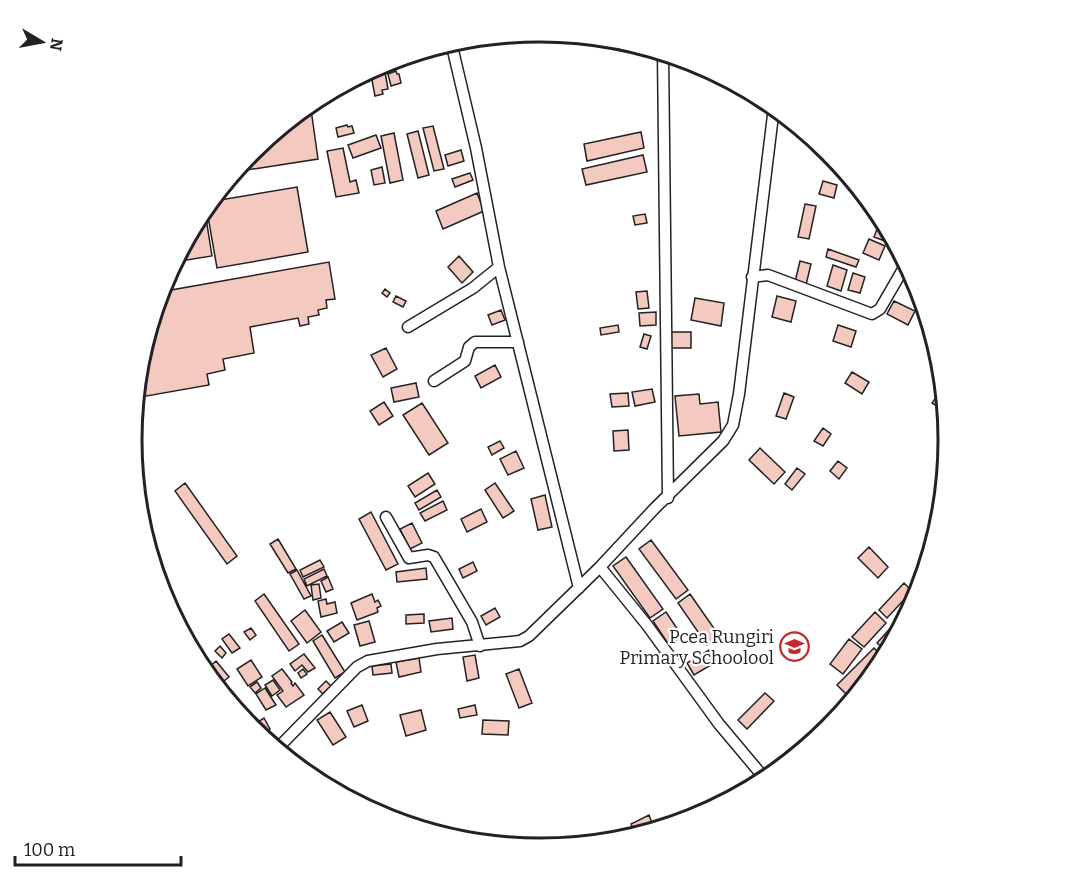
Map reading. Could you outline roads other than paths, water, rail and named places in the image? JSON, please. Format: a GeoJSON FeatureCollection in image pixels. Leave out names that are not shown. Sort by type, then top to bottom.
{"type":"FeatureCollection","features":[{"type":"Feature","properties":{"kind":"street"},"geometry":{"type":"LineString","coordinates":[[453,52],[476,148],[499,267],[579,588]]}},
{"type":"Feature","properties":{"kind":"street"},"geometry":{"type":"LineString","coordinates":[[663,62],[668,498]]}},
{"type":"Feature","properties":{"kind":"street"},"geometry":{"type":"LineString","coordinates":[[282,744],[357,667],[368,661],[437,649],[519,641],[529,636],[723,441],[733,425],[739,394],[773,117]]}},
{"type":"Feature","properties":{"kind":"street"},"geometry":{"type":"LineString","coordinates":[[408,327],[473,288],[499,267]]}},
{"type":"Feature","properties":{"kind":"street"},"geometry":{"type":"LineString","coordinates":[[752,278],[768,275],[872,314],[880,309],[900,274]]}},
{"type":"Feature","properties":{"kind":"street"},"geometry":{"type":"LineString","coordinates":[[435,381],[465,361],[469,346],[475,342],[518,342]]}},
{"type":"Feature","properties":{"kind":"street"},"geometry":{"type":"LineString","coordinates":[[386,517],[407,556],[434,557],[472,622],[480,646]]}},
{"type":"Feature","properties":{"kind":"street"},"geometry":{"type":"LineString","coordinates":[[600,567],[647,625],[719,724],[759,772]]}},
{"type":"Feature","properties":{"kind":"place","name":"Pcea Rungiri Primary Schoolool"},"geometry":{"type":"Point","coordinates":[795,647]}}]}
